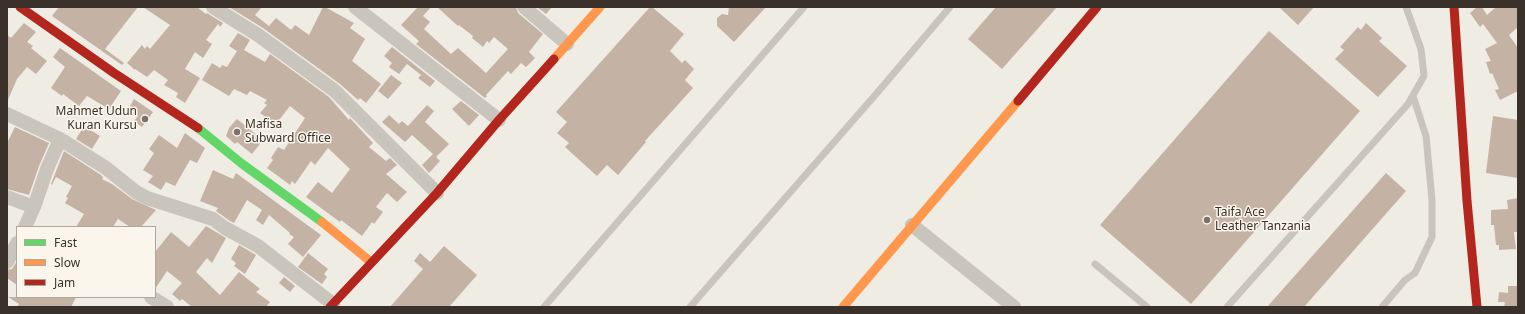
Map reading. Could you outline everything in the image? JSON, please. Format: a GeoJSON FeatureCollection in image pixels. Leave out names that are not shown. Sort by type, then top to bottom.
{"type":"FeatureCollection","features":[{"type":"Feature","properties":{"kind":"street"},"geometry":{"type":"LineString","coordinates":[[20,7],[114,73],[206,134],[241,163],[334,231],[371,262]]}},
{"type":"Feature","properties":{"kind":"street"},"geometry":{"type":"LineString","coordinates":[[213,7],[258,35],[335,91],[437,193]]}},
{"type":"Feature","properties":{"kind":"street"},"geometry":{"type":"LineString","coordinates":[[355,7],[499,120]]}},
{"type":"Feature","properties":{"kind":"street"},"geometry":{"type":"LineString","coordinates":[[524,7],[567,44]]}},
{"type":"Feature","properties":{"kind":"street"},"geometry":{"type":"LineString","coordinates":[[7,114],[60,139],[106,168],[136,192],[147,198],[213,219],[225,228],[258,246],[332,305],[437,193],[499,120],[600,7]]}},
{"type":"Feature","properties":{"kind":"street"},"geometry":{"type":"LineString","coordinates":[[842,307],[902,239],[912,225],[1097,7]]}},
{"type":"Feature","properties":{"kind":"street"},"geometry":{"type":"LineString","coordinates":[[1454,7],[1467,193],[1477,307]]}},
{"type":"Feature","properties":{"kind":"street"},"geometry":{"type":"LineString","coordinates":[[25,226],[60,139]]}},
{"type":"Feature","properties":{"kind":"street"},"geometry":{"type":"LineString","coordinates":[[7,197],[34,207]]}},
{"type":"Feature","properties":{"kind":"street"},"geometry":{"type":"LineString","coordinates":[[912,225],[1014,307]]}},
{"type":"Feature","properties":{"kind":"street"},"geometry":{"type":"LineString","coordinates":[[7,262],[16,245]]}},
{"type":"Feature","properties":{"kind":"street"},"geometry":{"type":"LineString","coordinates":[[153,298],[168,307]]}},
{"type":"Feature","properties":{"kind":"lane"},"geometry":{"type":"LineString","coordinates":[[544,307],[804,7]]}},
{"type":"Feature","properties":{"kind":"lane"},"geometry":{"type":"LineString","coordinates":[[690,307],[950,7]]}},
{"type":"Feature","properties":{"kind":"lane"},"geometry":{"type":"LineString","coordinates":[[1227,307],[1263,269],[1321,201],[1408,104],[1413,96],[1424,76],[1421,50],[1406,7]]}},
{"type":"Feature","properties":{"kind":"lane"},"geometry":{"type":"LineString","coordinates":[[1382,307],[1405,280],[1415,273],[1432,237],[1432,200],[1426,136],[1413,96]]}},
{"type":"Feature","properties":{"kind":"lane"},"geometry":{"type":"LineString","coordinates":[[1095,264],[1147,307]]}},
{"type":"Feature","properties":{"kind":"building"},"geometry":{"type":"Polygon","coordinates":[[[59,7],[138,7],[105,49],[124,63],[122,65],[52,16],[59,7]]]}},
{"type":"Feature","properties":{"kind":"building"},"geometry":{"type":"Polygon","coordinates":[[[143,7],[197,7],[206,14],[207,13],[223,23],[220,27],[218,24],[206,40],[212,44],[203,58],[195,52],[185,69],[200,78],[185,103],[176,97],[178,93],[164,85],[168,80],[154,70],[147,77],[127,63],[142,45],[145,49],[147,46],[150,49],[170,25],[143,7]]]}},
{"type":"Feature","properties":{"kind":"building"},"geometry":{"type":"Polygon","coordinates":[[[229,7],[262,7],[255,15],[269,26],[276,18],[291,30],[295,25],[309,35],[323,7],[325,7],[354,23],[350,28],[365,39],[352,61],[381,84],[366,103],[360,98],[358,100],[340,84],[263,28],[229,7]]]}},
{"type":"Feature","properties":{"kind":"building"},"geometry":{"type":"Polygon","coordinates":[[[418,7],[431,7],[423,16],[430,22],[424,29],[451,54],[458,48],[486,73],[508,49],[494,37],[489,43],[487,41],[483,47],[472,38],[473,36],[459,25],[458,26],[437,7],[516,7],[518,13],[543,34],[529,52],[535,58],[526,67],[521,63],[511,74],[508,71],[485,98],[416,44],[419,41],[401,25],[418,7]]]}},
{"type":"Feature","properties":{"kind":"building"},"geometry":{"type":"Polygon","coordinates":[[[537,7],[552,7],[546,14],[537,7]]]}},
{"type":"Feature","properties":{"kind":"building"},"geometry":{"type":"Polygon","coordinates":[[[650,7],[652,7],[684,34],[670,51],[682,63],[685,60],[694,69],[685,80],[693,88],[645,141],[646,142],[618,175],[607,165],[597,176],[565,147],[569,143],[557,133],[567,122],[556,112],[650,7]]]}},
{"type":"Feature","properties":{"kind":"building"},"geometry":{"type":"Polygon","coordinates":[[[729,7],[766,7],[734,42],[717,26],[717,18],[722,14],[728,15],[729,7]]]}},
{"type":"Feature","properties":{"kind":"building"},"geometry":{"type":"Polygon","coordinates":[[[996,7],[1057,7],[1002,69],[968,39],[996,7]]]}},
{"type":"Feature","properties":{"kind":"building"},"geometry":{"type":"Polygon","coordinates":[[[1279,7],[1314,7],[1298,25],[1279,7]]]}},
{"type":"Feature","properties":{"kind":"building"},"geometry":{"type":"Polygon","coordinates":[[[1477,7],[1482,7],[1487,15],[1496,7],[1518,7],[1518,27],[1509,35],[1518,48],[1518,91],[1500,100],[1495,90],[1499,89],[1492,73],[1490,74],[1486,62],[1491,61],[1485,49],[1497,43],[1483,24],[1480,27],[1470,13],[1477,7]]]}},
{"type":"Feature","properties":{"kind":"building"},"geometry":{"type":"Polygon","coordinates":[[[24,23],[36,32],[27,42],[33,46],[31,48],[47,61],[36,74],[27,67],[17,79],[7,102],[7,35],[11,38],[24,23]]]}},
{"type":"Feature","properties":{"kind":"building"},"geometry":{"type":"Polygon","coordinates":[[[1366,23],[1382,38],[1379,41],[1407,66],[1378,97],[1335,59],[1344,50],[1340,47],[1358,27],[1361,30],[1366,23]]]}},
{"type":"Feature","properties":{"kind":"building"},"geometry":{"type":"Polygon","coordinates":[[[1269,31],[1360,111],[1191,304],[1100,225],[1269,31]]]}},
{"type":"Feature","properties":{"kind":"building"},"geometry":{"type":"Polygon","coordinates":[[[238,33],[250,40],[244,50],[265,62],[270,54],[329,97],[349,120],[350,118],[373,143],[369,147],[386,161],[390,158],[397,165],[386,174],[407,192],[397,202],[387,193],[376,207],[383,212],[374,224],[372,222],[362,236],[306,197],[318,182],[332,193],[350,169],[328,148],[315,165],[311,161],[295,184],[292,181],[290,185],[267,168],[273,160],[271,158],[278,147],[284,150],[305,118],[290,106],[276,124],[260,113],[267,105],[264,103],[267,100],[250,91],[247,95],[234,89],[229,96],[202,80],[212,63],[220,68],[222,65],[227,67],[237,51],[229,46],[238,33]]]}},
{"type":"Feature","properties":{"kind":"building"},"geometry":{"type":"Polygon","coordinates":[[[392,47],[435,81],[430,87],[418,78],[421,75],[407,64],[399,74],[389,67],[392,63],[384,56],[392,47]]]}},
{"type":"Feature","properties":{"kind":"building"},"geometry":{"type":"Polygon","coordinates":[[[60,48],[121,91],[109,109],[87,96],[79,106],[63,94],[62,96],[51,88],[65,67],[53,57],[60,48]]]}},
{"type":"Feature","properties":{"kind":"building"},"geometry":{"type":"Polygon","coordinates":[[[391,75],[402,83],[388,99],[378,91],[391,75]]]}},
{"type":"Feature","properties":{"kind":"building"},"geometry":{"type":"Polygon","coordinates":[[[134,99],[153,112],[142,127],[134,121],[138,116],[128,110],[134,99]]]}},
{"type":"Feature","properties":{"kind":"building"},"geometry":{"type":"Polygon","coordinates":[[[461,101],[479,115],[469,126],[452,109],[461,101]]]}},
{"type":"Feature","properties":{"kind":"building"},"geometry":{"type":"Polygon","coordinates":[[[427,105],[434,111],[425,122],[449,144],[436,157],[440,161],[429,173],[422,165],[433,154],[412,135],[405,142],[382,122],[389,115],[399,124],[402,121],[408,126],[427,105]]]}},
{"type":"Feature","properties":{"kind":"building"},"geometry":{"type":"Polygon","coordinates":[[[1493,116],[1518,120],[1518,178],[1486,173],[1493,116]]]}},
{"type":"Feature","properties":{"kind":"building"},"geometry":{"type":"Polygon","coordinates":[[[237,119],[263,140],[252,154],[237,142],[235,144],[226,136],[229,128],[237,119]]]}},
{"type":"Feature","properties":{"kind":"building"},"geometry":{"type":"Polygon","coordinates":[[[84,126],[100,136],[92,149],[76,139],[84,126]]]}},
{"type":"Feature","properties":{"kind":"building"},"geometry":{"type":"Polygon","coordinates":[[[15,127],[49,143],[29,195],[7,189],[7,143],[15,127]]]}},
{"type":"Feature","properties":{"kind":"building"},"geometry":{"type":"Polygon","coordinates":[[[185,133],[205,148],[197,163],[190,160],[175,186],[166,182],[161,190],[148,182],[153,176],[143,170],[154,153],[149,149],[159,135],[177,148],[185,133]]]}},
{"type":"Feature","properties":{"kind":"building"},"geometry":{"type":"Polygon","coordinates":[[[64,151],[101,175],[103,177],[102,179],[112,184],[132,199],[156,210],[142,226],[128,226],[118,219],[114,226],[77,226],[84,214],[65,203],[68,198],[66,197],[72,186],[56,177],[52,185],[51,184],[64,151]]]}},
{"type":"Feature","properties":{"kind":"building"},"geometry":{"type":"Polygon","coordinates":[[[213,170],[233,179],[236,173],[321,235],[303,257],[288,244],[294,237],[269,215],[263,225],[256,220],[262,210],[247,200],[234,223],[230,221],[216,211],[218,208],[200,201],[213,170]]]}},
{"type":"Feature","properties":{"kind":"building"},"geometry":{"type":"Polygon","coordinates":[[[1386,173],[1406,191],[1304,307],[1267,307],[1386,173]]]}},
{"type":"Feature","properties":{"kind":"building"},"geometry":{"type":"Polygon","coordinates":[[[1518,198],[1518,232],[1514,232],[1516,249],[1499,250],[1499,245],[1496,245],[1494,225],[1491,225],[1491,210],[1508,209],[1507,200],[1518,198]]]}},
{"type":"Feature","properties":{"kind":"building"},"geometry":{"type":"Polygon","coordinates":[[[206,226],[226,238],[212,263],[207,258],[196,272],[220,295],[239,272],[260,289],[256,292],[270,302],[266,307],[192,307],[182,299],[180,301],[172,294],[182,283],[167,271],[156,288],[156,251],[171,232],[189,247],[206,226]]]}},
{"type":"Feature","properties":{"kind":"building"},"geometry":{"type":"Polygon","coordinates":[[[239,245],[256,255],[245,274],[234,266],[236,263],[231,259],[239,245]]]}},
{"type":"Feature","properties":{"kind":"building"},"geometry":{"type":"Polygon","coordinates":[[[444,246],[477,275],[449,307],[390,307],[423,269],[414,261],[420,253],[430,262],[444,246]]]}},
{"type":"Feature","properties":{"kind":"building"},"geometry":{"type":"Polygon","coordinates":[[[308,253],[328,269],[324,274],[327,277],[322,284],[298,267],[308,253]]]}},
{"type":"Feature","properties":{"kind":"building"},"geometry":{"type":"Polygon","coordinates":[[[16,263],[16,284],[7,278],[7,270],[12,269],[16,263]]]}},
{"type":"Feature","properties":{"kind":"building"},"geometry":{"type":"Polygon","coordinates":[[[284,277],[295,286],[290,292],[279,283],[284,277]]]}},
{"type":"Feature","properties":{"kind":"building"},"geometry":{"type":"Polygon","coordinates":[[[1508,286],[1518,286],[1518,307],[1504,307],[1505,302],[1498,302],[1499,292],[1508,293],[1508,286]]]}},
{"type":"Feature","properties":{"kind":"building"},"geometry":{"type":"Polygon","coordinates":[[[8,297],[76,298],[71,307],[17,307],[19,304],[8,297]]]}},
{"type":"Feature","properties":{"kind":"traffic: fast"},"geometry":{"type":"LineString","coordinates":[[198,128],[241,163],[322,222]]}},
{"type":"Feature","properties":{"kind":"traffic: slow"},"geometry":{"type":"LineString","coordinates":[[554,59],[600,7]]}},
{"type":"Feature","properties":{"kind":"traffic: slow"},"geometry":{"type":"LineString","coordinates":[[843,307],[1018,101]]}},
{"type":"Feature","properties":{"kind":"traffic: slow"},"geometry":{"type":"LineString","coordinates":[[322,222],[371,262]]}},
{"type":"Feature","properties":{"kind":"traffic: jam"},"geometry":{"type":"LineString","coordinates":[[20,7],[114,73],[198,128]]}},
{"type":"Feature","properties":{"kind":"traffic: jam"},"geometry":{"type":"LineString","coordinates":[[1018,101],[1097,7]]}},
{"type":"Feature","properties":{"kind":"traffic: jam"},"geometry":{"type":"LineString","coordinates":[[1454,7],[1467,201],[1477,307]]}},
{"type":"Feature","properties":{"kind":"traffic: jam"},"geometry":{"type":"LineString","coordinates":[[330,307],[437,193],[499,120],[554,59]]}},
{"type":"Feature","properties":{"kind":"place","name":"Mahmet Udun Kuran Kursu"},"geometry":{"type":"Point","coordinates":[145,119]}},
{"type":"Feature","properties":{"kind":"place","name":"Mafisa Subward Office"},"geometry":{"type":"Point","coordinates":[237,132]}},
{"type":"Feature","properties":{"kind":"place","name":"Taifa Ace Leather Tanzania"},"geometry":{"type":"Point","coordinates":[1207,220]}}]}
